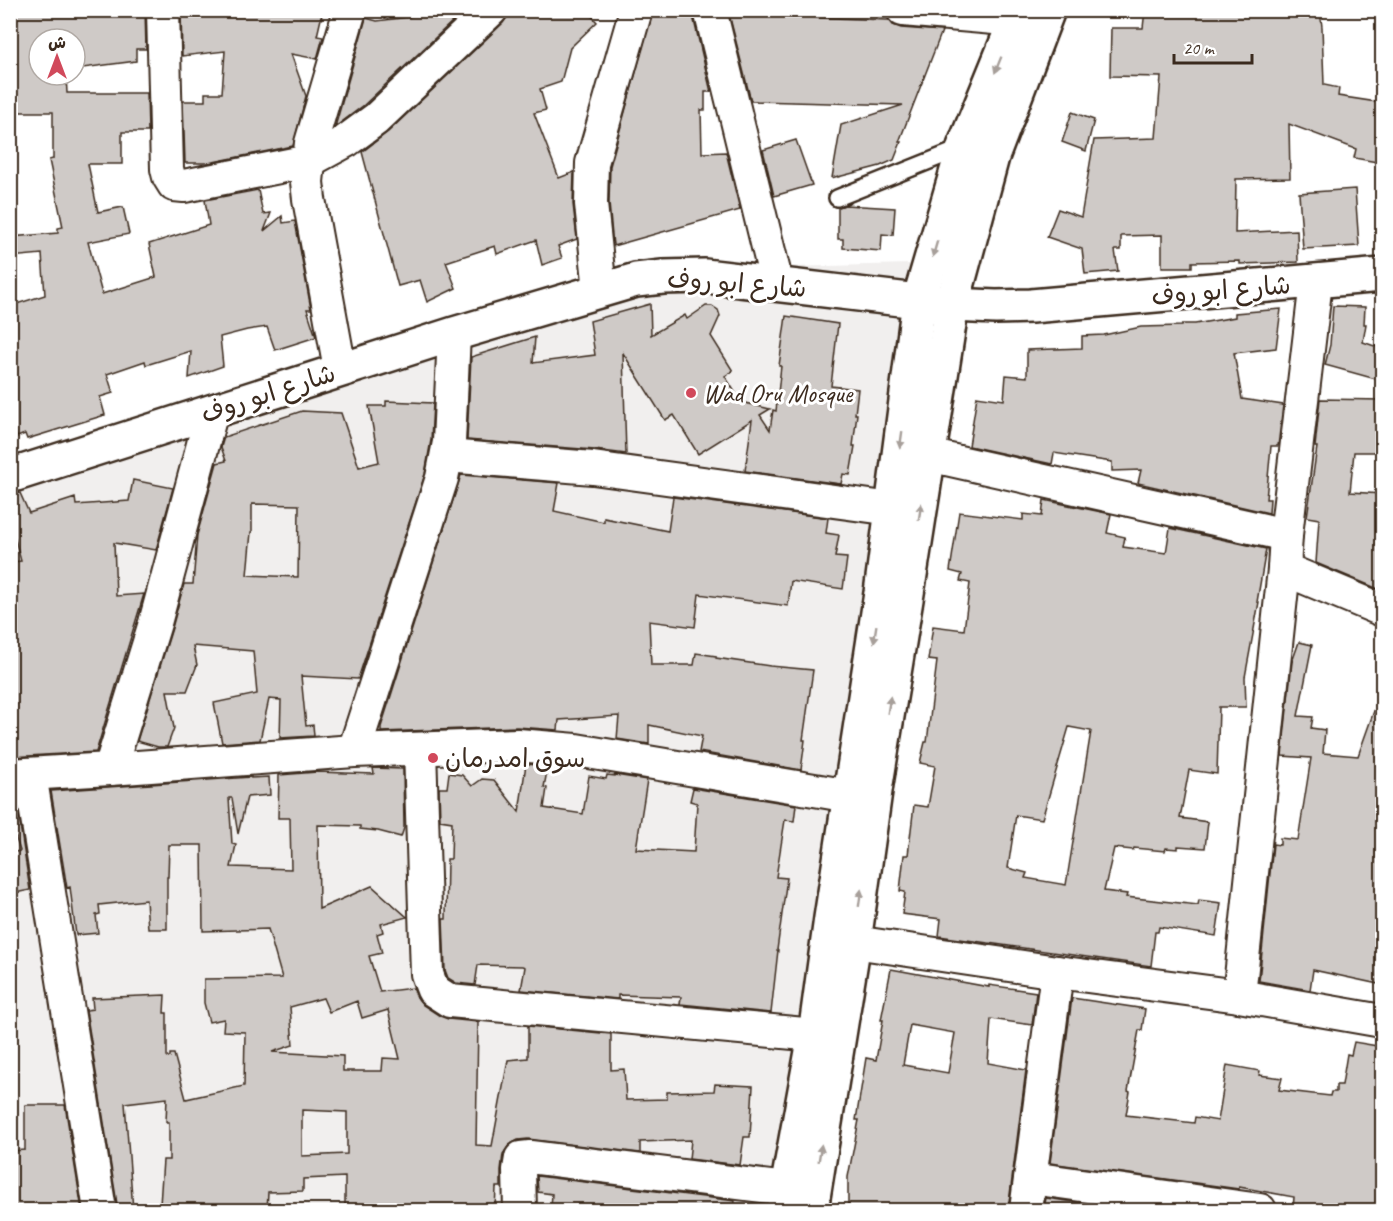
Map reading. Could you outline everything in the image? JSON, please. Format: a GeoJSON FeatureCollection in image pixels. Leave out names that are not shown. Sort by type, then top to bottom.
{"type":"FeatureCollection","features":[{"type":"Feature","properties":{"kind":"main road"},"geometry":{"type":"LineString","coordinates":[[786,1200],[815,1035],[850,796],[900,552],[928,455],[952,305],[992,157],[1048,10]]}},
{"type":"Feature","properties":{"kind":"main road"},"geometry":{"type":"LineString","coordinates":[[812,1210],[876,784],[900,552],[892,509],[920,301],[964,147],[1018,15]]}},
{"type":"Feature","properties":{"kind":"main road","name":"شارع ابو روف"},"geometry":{"type":"LineString","coordinates":[[10,476],[340,369],[636,280],[705,276],[952,305],[996,307],[1031,306],[1383,275]]}},
{"type":"Feature","properties":{"kind":"street"},"geometry":{"type":"LineString","coordinates":[[163,10],[167,169],[174,185],[184,186],[309,161],[346,141],[376,119],[491,10]]}},
{"type":"Feature","properties":{"kind":"street"},"geometry":{"type":"LineString","coordinates":[[340,369],[307,182],[311,143],[350,10]]}},
{"type":"Feature","properties":{"kind":"street"},"geometry":{"type":"LineString","coordinates":[[600,290],[591,204],[592,163],[636,10]]}},
{"type":"Feature","properties":{"kind":"street"},"geometry":{"type":"LineString","coordinates":[[710,10],[777,284]]}},
{"type":"Feature","properties":{"kind":"street"},"geometry":{"type":"LineString","coordinates":[[903,10],[1018,15]]}},
{"type":"Feature","properties":{"kind":"street"},"geometry":{"type":"LineString","coordinates":[[1239,996],[1286,535],[1316,282]]}},
{"type":"Feature","properties":{"kind":"street"},"geometry":{"type":"LineString","coordinates":[[354,751],[442,478],[449,442],[454,334]]}},
{"type":"Feature","properties":{"kind":"street"},"geometry":{"type":"LineString","coordinates":[[110,770],[155,623],[212,411]]}},
{"type":"Feature","properties":{"kind":"street"},"geometry":{"type":"LineString","coordinates":[[928,455],[1286,535]]}},
{"type":"Feature","properties":{"kind":"street"},"geometry":{"type":"LineString","coordinates":[[447,456],[605,469],[892,509]]}},
{"type":"Feature","properties":{"kind":"street"},"geometry":{"type":"LineString","coordinates":[[1284,569],[1383,610]]}},
{"type":"Feature","properties":{"kind":"street"},"geometry":{"type":"LineString","coordinates":[[100,1210],[20,774],[110,770],[354,751],[518,745],[576,750],[850,796]]}},
{"type":"Feature","properties":{"kind":"street"},"geometry":{"type":"LineString","coordinates":[[420,749],[427,975],[433,990],[450,1001],[815,1035]]}},
{"type":"Feature","properties":{"kind":"street"},"geometry":{"type":"LineString","coordinates":[[854,942],[1239,996],[1383,1021]]}},
{"type":"Feature","properties":{"kind":"street"},"geometry":{"type":"LineString","coordinates":[[1026,1210],[1057,972]]}},
{"type":"Feature","properties":{"kind":"street"},"geometry":{"type":"LineString","coordinates":[[520,1210],[521,1158],[530,1157],[786,1200]]}},
{"type":"Feature","properties":{"kind":"street"},"geometry":{"type":"LineString","coordinates":[[1031,1178],[1260,1210]]}},
{"type":"Feature","properties":{"kind":"lane"},"geometry":{"type":"LineString","coordinates":[[837,198],[964,147]]}},
{"type":"Feature","properties":{"kind":"shaded area","name":"سوق امدرمان"},"geometry":{"type":"Polygon","coordinates":[[[910,264],[827,1025],[801,1210],[11,1210],[11,491],[611,271],[910,264]]]}},
{"type":"Feature","properties":{"kind":"building"},"geometry":{"type":"Polygon","coordinates":[[[10,10],[145,10],[146,49],[136,49],[136,61],[87,67],[87,27],[27,27],[27,87],[67,87],[67,93],[147,93],[148,132],[122,132],[122,164],[88,164],[98,212],[123,207],[129,234],[88,242],[102,294],[156,277],[149,244],[209,225],[205,200],[258,190],[263,214],[271,213],[264,231],[282,216],[283,223],[295,221],[311,309],[307,309],[316,337],[275,350],[267,327],[220,337],[223,366],[189,378],[191,351],[146,365],[145,361],[107,374],[113,393],[100,397],[105,415],[27,439],[25,434],[17,437],[10,414],[10,306],[45,295],[42,254],[10,257],[10,237],[58,233],[58,228],[63,227],[49,160],[53,159],[53,112],[10,112],[10,10]]]}},
{"type":"Feature","properties":{"kind":"building"},"geometry":{"type":"Polygon","coordinates":[[[181,10],[323,10],[317,36],[323,37],[317,59],[291,54],[306,96],[293,146],[208,163],[185,163],[183,101],[205,101],[205,93],[222,93],[225,51],[182,56],[181,10]]]}},
{"type":"Feature","properties":{"kind":"building"},"geometry":{"type":"Polygon","coordinates":[[[425,10],[452,10],[455,19],[364,105],[335,127],[366,18],[377,21],[409,17],[425,10]]]}},
{"type":"Feature","properties":{"kind":"building"},"geometry":{"type":"Polygon","coordinates":[[[508,10],[586,10],[597,22],[570,48],[561,82],[540,89],[546,110],[534,113],[559,178],[574,172],[573,204],[577,239],[558,246],[562,258],[542,265],[536,240],[497,254],[495,246],[446,262],[456,288],[427,302],[420,280],[398,286],[362,152],[388,132],[503,23],[508,16],[508,10]]]}},
{"type":"Feature","properties":{"kind":"building"},"geometry":{"type":"Polygon","coordinates":[[[653,10],[692,12],[711,92],[705,92],[705,110],[701,110],[702,153],[726,152],[740,210],[613,246],[609,203],[610,166],[653,10]]]}},
{"type":"Feature","properties":{"kind":"building"},"geometry":{"type":"Polygon","coordinates":[[[1145,10],[1320,10],[1324,85],[1339,88],[1338,96],[1383,103],[1383,163],[1354,158],[1356,149],[1289,124],[1290,178],[1236,179],[1235,233],[1297,230],[1298,262],[1240,264],[1240,261],[1192,262],[1192,267],[1162,267],[1162,235],[1121,236],[1121,250],[1115,250],[1118,271],[1085,274],[1082,249],[1047,237],[1058,209],[1081,217],[1094,140],[1156,138],[1161,77],[1110,76],[1111,28],[1143,28],[1145,10]]]}},
{"type":"Feature","properties":{"kind":"building"},"geometry":{"type":"Polygon","coordinates":[[[751,13],[751,15],[889,20],[893,25],[901,28],[942,31],[894,160],[880,166],[832,178],[841,125],[903,105],[751,101],[729,14],[751,13]]]}},
{"type":"Feature","properties":{"kind":"building"},"geometry":{"type":"Polygon","coordinates":[[[1072,112],[1094,120],[1086,151],[1062,142],[1072,112]]]}},
{"type":"Feature","properties":{"kind":"building"},"geometry":{"type":"Polygon","coordinates":[[[796,140],[812,185],[774,196],[763,150],[796,140]]]}},
{"type":"Feature","properties":{"kind":"building"},"geometry":{"type":"Polygon","coordinates":[[[1355,189],[1359,246],[1303,249],[1299,193],[1355,189]]]}},
{"type":"Feature","properties":{"kind":"building"},"geometry":{"type":"Polygon","coordinates":[[[845,205],[895,208],[893,235],[882,234],[881,251],[843,248],[843,239],[838,239],[838,207],[845,205]]]}},
{"type":"Feature","properties":{"kind":"building"},"geometry":{"type":"Polygon","coordinates":[[[650,304],[651,335],[685,315],[687,319],[706,306],[712,306],[718,310],[720,316],[711,336],[733,371],[725,376],[741,402],[770,409],[760,415],[770,430],[773,410],[776,411],[786,316],[838,324],[831,386],[858,389],[853,446],[855,446],[850,475],[843,474],[841,484],[745,471],[752,420],[698,454],[674,415],[665,420],[623,353],[626,454],[467,440],[471,357],[535,337],[533,363],[595,355],[590,321],[650,304]]]}},
{"type":"Feature","properties":{"kind":"building"},"geometry":{"type":"Polygon","coordinates":[[[1333,306],[1365,307],[1364,324],[1366,324],[1363,342],[1383,349],[1383,381],[1325,365],[1330,345],[1333,306]]]}},
{"type":"Feature","properties":{"kind":"building"},"geometry":{"type":"Polygon","coordinates":[[[1281,309],[1276,348],[1234,353],[1242,399],[1283,405],[1278,446],[1271,446],[1266,499],[1270,499],[1269,513],[1138,483],[1141,470],[1112,471],[1112,462],[1054,453],[1052,464],[969,446],[977,396],[1004,400],[1006,375],[1027,377],[1027,350],[1082,348],[1082,336],[1104,335],[1141,327],[1182,326],[1182,324],[1235,317],[1235,313],[1281,309]]]}},
{"type":"Feature","properties":{"kind":"building"},"geometry":{"type":"Polygon","coordinates":[[[1320,399],[1383,400],[1383,452],[1354,452],[1350,492],[1383,494],[1383,591],[1316,563],[1319,519],[1307,517],[1317,447],[1315,447],[1320,399]]]}},
{"type":"Feature","properties":{"kind":"building"},"geometry":{"type":"Polygon","coordinates":[[[386,401],[433,403],[431,440],[425,474],[358,679],[301,676],[306,726],[313,725],[314,736],[280,738],[281,700],[269,699],[260,740],[222,743],[214,703],[257,694],[253,651],[193,646],[197,665],[187,691],[167,691],[174,728],[167,747],[137,741],[184,584],[193,584],[197,535],[217,463],[226,461],[221,447],[224,437],[302,411],[341,413],[359,467],[379,462],[369,406],[386,406],[386,401]],[[252,504],[252,532],[247,575],[298,577],[299,505],[252,504]]]}},
{"type":"Feature","properties":{"kind":"building"},"geometry":{"type":"Polygon","coordinates":[[[461,475],[559,483],[554,511],[604,522],[604,518],[668,531],[673,497],[828,518],[826,533],[839,535],[835,557],[847,558],[843,589],[791,581],[788,606],[699,594],[695,627],[649,621],[651,665],[694,665],[696,653],[770,666],[813,670],[801,770],[699,752],[702,736],[649,725],[649,744],[617,739],[619,716],[559,720],[558,730],[517,727],[381,732],[461,475]]]}},
{"type":"Feature","properties":{"kind":"building"},"geometry":{"type":"Polygon","coordinates":[[[133,480],[173,488],[156,550],[114,543],[116,596],[144,594],[96,752],[10,757],[13,620],[10,594],[10,581],[13,580],[11,562],[21,561],[10,521],[10,494],[20,493],[29,513],[75,498],[76,505],[129,501],[133,480]]]}},
{"type":"Feature","properties":{"kind":"building"},"geometry":{"type":"Polygon","coordinates":[[[1044,500],[1111,514],[1107,533],[1125,537],[1123,547],[1166,553],[1170,528],[1266,549],[1245,677],[1246,707],[1219,707],[1217,774],[1189,770],[1180,818],[1208,822],[1205,848],[1178,846],[1178,849],[1166,848],[1165,851],[1114,848],[1104,891],[1127,894],[1126,897],[1198,905],[1199,900],[1221,903],[1216,936],[1159,927],[1158,932],[1155,932],[1151,966],[939,936],[941,919],[902,914],[905,892],[900,891],[904,855],[908,855],[914,805],[928,807],[935,766],[920,763],[925,742],[927,742],[937,661],[928,660],[933,626],[964,630],[970,583],[960,581],[962,574],[950,571],[959,512],[1023,520],[1023,514],[1042,516],[1044,500]],[[1069,727],[1042,819],[1016,815],[1008,868],[1027,873],[1025,878],[1066,885],[1091,731],[1069,727]]]}},
{"type":"Feature","properties":{"kind":"building"},"geometry":{"type":"Polygon","coordinates":[[[1299,642],[1312,645],[1298,716],[1313,717],[1311,728],[1325,730],[1323,753],[1358,756],[1380,694],[1383,694],[1383,985],[1313,970],[1310,990],[1259,981],[1273,844],[1280,845],[1280,838],[1298,840],[1311,758],[1282,756],[1292,662],[1299,642]]]}},
{"type":"Feature","properties":{"kind":"building"},"geometry":{"type":"Polygon","coordinates":[[[526,764],[548,766],[544,787],[547,788],[544,808],[583,814],[589,776],[606,779],[607,775],[615,775],[647,780],[636,849],[694,852],[697,803],[690,801],[693,788],[796,805],[794,821],[785,820],[776,877],[787,878],[771,1013],[680,1004],[681,997],[618,995],[618,999],[521,990],[525,967],[522,966],[478,965],[475,985],[456,983],[448,978],[445,970],[443,919],[446,919],[447,859],[451,859],[452,822],[440,820],[439,788],[447,788],[449,773],[462,775],[472,786],[482,779],[494,780],[519,812],[526,764]]]}},
{"type":"Feature","properties":{"kind":"building"},"geometry":{"type":"Polygon","coordinates":[[[373,768],[403,769],[404,828],[401,837],[360,829],[360,826],[318,825],[319,909],[372,886],[407,917],[381,924],[383,932],[377,934],[382,953],[369,956],[380,992],[413,988],[423,1005],[440,1016],[478,1022],[476,1145],[492,1146],[508,1060],[528,1058],[528,1026],[611,1034],[611,1070],[624,1069],[626,1100],[667,1099],[667,1092],[714,1091],[715,1084],[753,1086],[750,1137],[744,1137],[740,1165],[689,1159],[691,1140],[640,1142],[640,1153],[528,1139],[518,1140],[509,1145],[503,1154],[501,1187],[496,1187],[495,1210],[345,1208],[345,1177],[303,1179],[303,1191],[268,1192],[267,1210],[214,1208],[214,1210],[160,1205],[163,1160],[169,1160],[167,1098],[125,1103],[133,1210],[118,1210],[86,1010],[93,1009],[92,998],[165,995],[167,1057],[174,1054],[186,1099],[244,1086],[245,1032],[223,1031],[224,1019],[209,1022],[204,1003],[204,979],[282,978],[268,929],[203,931],[202,845],[169,845],[167,929],[148,929],[146,900],[99,905],[100,914],[96,915],[98,933],[76,935],[70,887],[67,888],[51,791],[269,777],[270,795],[247,797],[238,834],[232,798],[229,798],[232,844],[236,845],[231,867],[291,869],[290,818],[278,818],[279,775],[317,772],[374,774],[373,768]],[[323,998],[290,1007],[293,1045],[272,1052],[343,1056],[343,1071],[382,1071],[383,1058],[400,1059],[388,1010],[362,1018],[357,1001],[329,1012],[323,998]],[[302,1110],[302,1156],[347,1154],[347,1112],[302,1110]]]}},
{"type":"Feature","properties":{"kind":"building"},"geometry":{"type":"Polygon","coordinates":[[[10,793],[15,793],[30,890],[10,894],[10,853],[20,851],[10,820],[10,793]]]}},
{"type":"Feature","properties":{"kind":"building"},"geometry":{"type":"Polygon","coordinates":[[[891,969],[989,987],[989,985],[1036,992],[1032,1025],[991,1019],[988,1063],[1026,1070],[1008,1210],[848,1210],[848,1177],[859,1120],[856,1120],[866,1058],[876,1060],[883,1020],[881,1020],[891,969]],[[910,1025],[903,1065],[948,1073],[955,1033],[910,1025]]]}},
{"type":"Feature","properties":{"kind":"building"},"geometry":{"type":"Polygon","coordinates":[[[1072,998],[1145,1009],[1128,1091],[1130,1092],[1126,1115],[1194,1123],[1195,1117],[1218,1121],[1227,1065],[1260,1071],[1259,1075],[1282,1078],[1279,1090],[1330,1096],[1331,1092],[1336,1092],[1336,1085],[1342,1085],[1347,1054],[1351,1055],[1354,1042],[1383,1047],[1383,1210],[1293,1209],[1294,1197],[1239,1187],[1239,1189],[1050,1163],[1072,998]]]}},
{"type":"Feature","properties":{"kind":"building"},"geometry":{"type":"Polygon","coordinates":[[[25,1105],[65,1105],[82,1210],[10,1210],[10,1151],[25,1150],[25,1105]]]}},
{"type":"Feature","properties":{"kind":"building"},"geometry":{"type":"Polygon","coordinates":[[[537,1176],[735,1201],[734,1210],[551,1209],[552,1194],[538,1192],[537,1176]]]}},
{"type":"Feature","properties":{"kind":"building"},"geometry":{"type":"Polygon","coordinates":[[[1046,1198],[1109,1207],[1109,1210],[1044,1210],[1046,1198]]]}},
{"type":"Feature","properties":{"kind":"place","name":"Wad Oru Mosque"},"geometry":{"type":"Point","coordinates":[691,393]}},
{"type":"Feature","properties":{"kind":"place","name":"سوق امدرمان"},"geometry":{"type":"Point","coordinates":[433,758]}}]}
